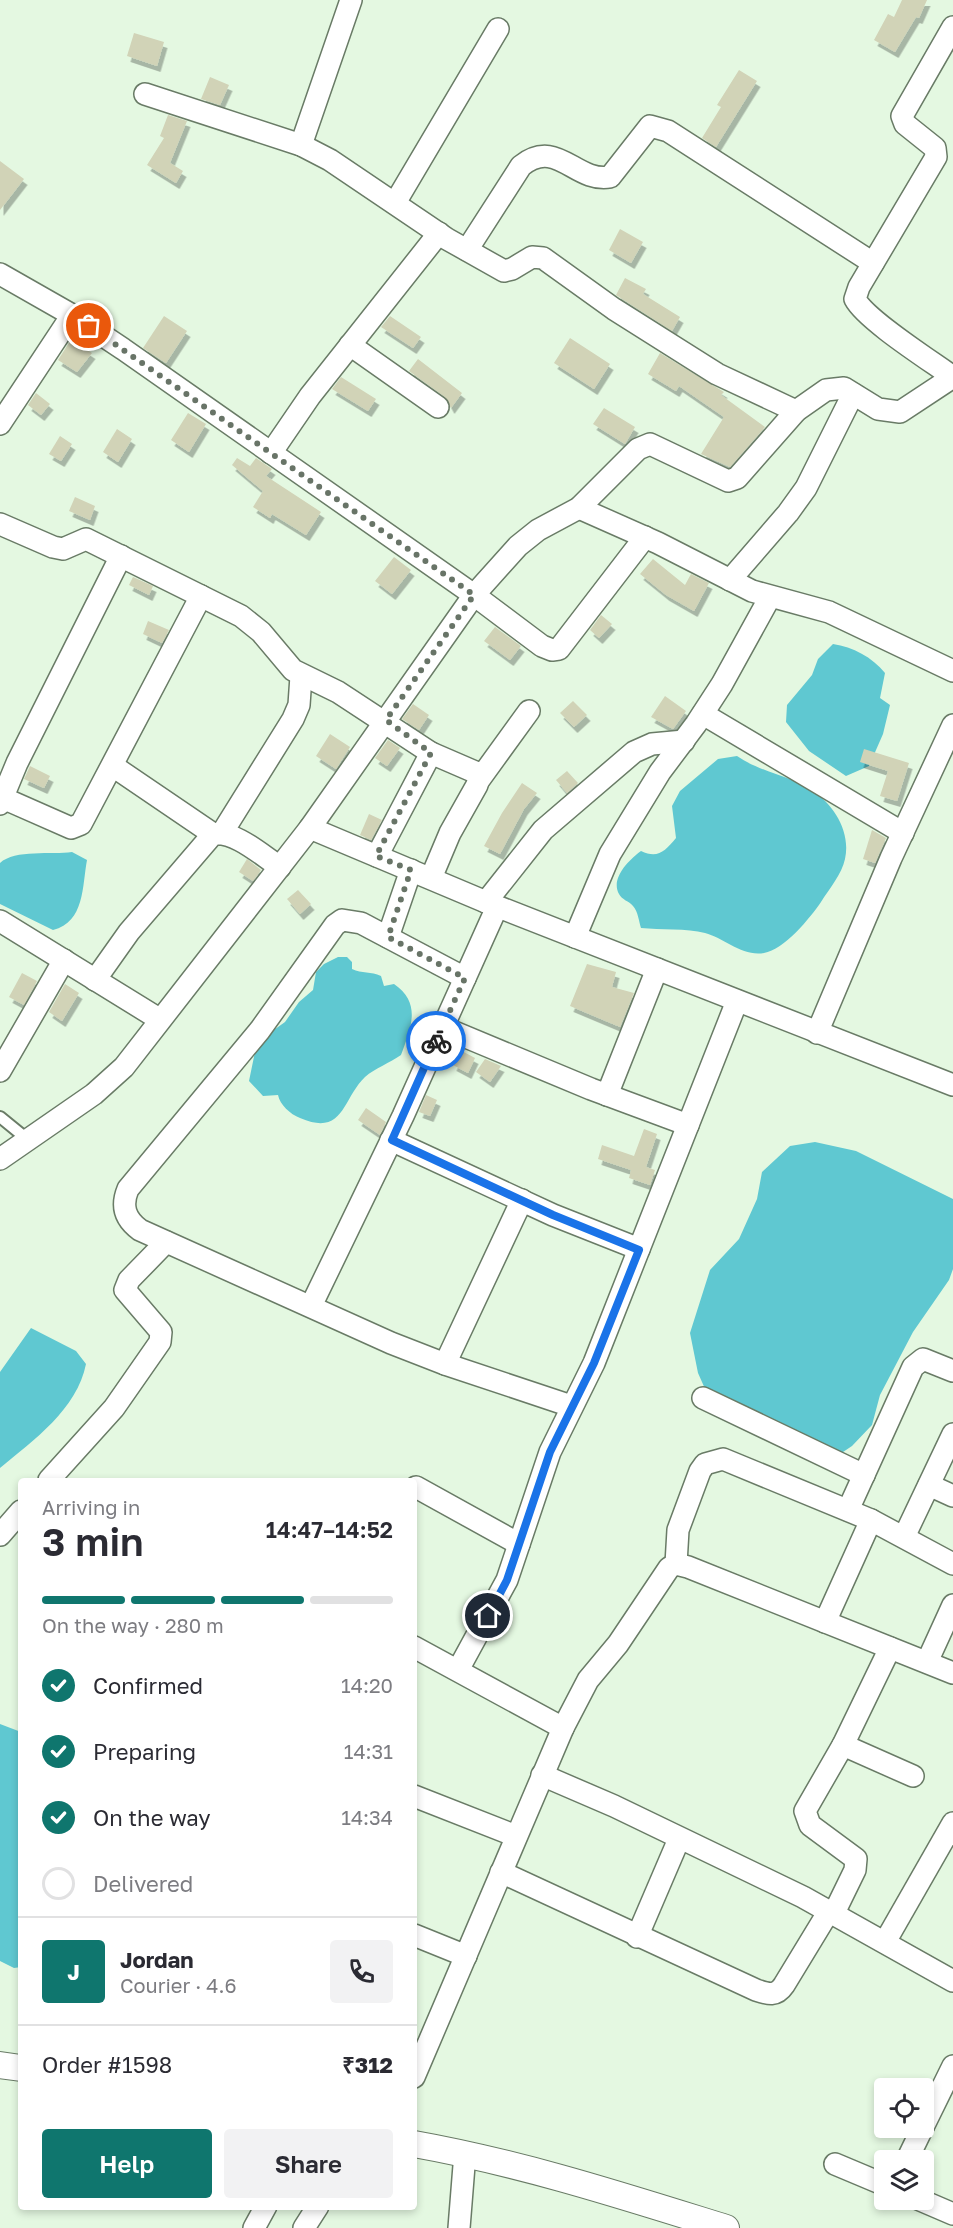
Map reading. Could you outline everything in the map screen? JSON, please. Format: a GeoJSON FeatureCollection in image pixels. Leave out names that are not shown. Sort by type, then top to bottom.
{"type":"FeatureCollection","features":[{"type":"Feature","properties":{"kind":"street"},"geometry":{"type":"LineString","coordinates":[[301,145],[351,0]]}},
{"type":"Feature","properties":{"kind":"street"},"geometry":{"type":"LineString","coordinates":[[0,1159],[94,1094],[124,1067],[310,828],[474,595],[518,546],[538,530],[579,508],[639,449],[650,444],[728,481],[736,478],[796,411],[826,390],[844,388],[878,409],[900,412],[953,377],[859,306],[855,299],[859,287],[936,157],[935,148],[905,124],[903,116],[953,27]]}},
{"type":"Feature","properties":{"kind":"street"},"geometry":{"type":"LineString","coordinates":[[395,203],[498,29]]}},
{"type":"Feature","properties":{"kind":"street"},"geometry":{"type":"LineString","coordinates":[[145,94],[301,145],[330,160],[439,233],[504,270],[512,269],[532,257],[543,258],[614,309],[690,358],[717,374],[796,411]]}},
{"type":"Feature","properties":{"kind":"street"},"geometry":{"type":"LineString","coordinates":[[467,250],[521,166],[530,159],[540,154],[550,156],[600,179],[610,177],[650,126],[668,131],[873,263]]}},
{"type":"Feature","properties":{"kind":"street"},"geometry":{"type":"LineString","coordinates":[[271,453],[310,396],[439,233]]}},
{"type":"Feature","properties":{"kind":"street"},"geometry":{"type":"LineString","coordinates":[[0,274],[72,315],[474,595],[542,646],[552,650],[559,649],[645,537]]}},
{"type":"Feature","properties":{"kind":"street"},"geometry":{"type":"LineString","coordinates":[[0,424],[72,315]]}},
{"type":"Feature","properties":{"kind":"street"},"geometry":{"type":"LineString","coordinates":[[351,345],[438,407]]}},
{"type":"Feature","properties":{"kind":"street"},"geometry":{"type":"LineString","coordinates":[[730,580],[788,513],[806,488],[853,394]]}},
{"type":"Feature","properties":{"kind":"street"},"geometry":{"type":"LineString","coordinates":[[579,508],[645,537],[730,580],[770,597],[829,612],[953,671]]}},
{"type":"Feature","properties":{"kind":"street"},"geometry":{"type":"LineString","coordinates":[[0,524],[53,548],[63,549],[86,540],[201,596],[252,624],[293,670],[302,676],[338,692],[386,720],[431,753],[475,772],[479,780]]}},
{"type":"Feature","properties":{"kind":"street"},"geometry":{"type":"LineString","coordinates":[[121,556],[17,763],[1,801],[62,824],[77,827],[87,814],[113,766],[201,596]]}},
{"type":"Feature","properties":{"kind":"street"},"geometry":{"type":"LineString","coordinates":[[575,937],[610,854],[660,772],[722,684],[770,597]]}},
{"type":"Feature","properties":{"kind":"street"},"geometry":{"type":"LineString","coordinates":[[95,980],[129,932],[217,833],[293,719],[300,699],[302,676]]}},
{"type":"Feature","properties":{"kind":"street"},"geometry":{"type":"LineString","coordinates":[[431,878],[450,833],[479,780],[529,711]]}},
{"type":"Feature","properties":{"kind":"street"},"geometry":{"type":"LineString","coordinates":[[703,714],[903,833]]}},
{"type":"Feature","properties":{"kind":"street"},"geometry":{"type":"LineString","coordinates":[[817,1033],[903,833],[953,725]]}},
{"type":"Feature","properties":{"kind":"street"},"geometry":{"type":"LineString","coordinates":[[311,1306],[392,1140],[465,978],[491,904],[543,830],[634,752],[652,744],[684,741]]}},
{"type":"Feature","properties":{"kind":"street"},"geometry":{"type":"LineString","coordinates":[[376,856],[431,753]]}},
{"type":"Feature","properties":{"kind":"street"},"geometry":{"type":"LineString","coordinates":[[113,766],[217,833],[234,837],[280,867]]}},
{"type":"Feature","properties":{"kind":"street"},"geometry":{"type":"LineString","coordinates":[[310,828],[491,904],[953,1085]]}},
{"type":"Feature","properties":{"kind":"street"},"geometry":{"type":"LineString","coordinates":[[388,937],[411,870]]}},
{"type":"Feature","properties":{"kind":"street"},"geometry":{"type":"LineString","coordinates":[[465,978],[388,937],[351,920],[342,920],[335,925],[260,1030],[128,1189],[124,1206],[131,1223],[166,1242],[445,1364],[572,1406]]}},
{"type":"Feature","properties":{"kind":"street"},"geometry":{"type":"LineString","coordinates":[[0,921],[159,1020]]}},
{"type":"Feature","properties":{"kind":"street"},"geometry":{"type":"LineString","coordinates":[[0,1071],[64,960]]}},
{"type":"Feature","properties":{"kind":"street"},"geometry":{"type":"LineString","coordinates":[[607,1095],[657,969]]}},
{"type":"Feature","properties":{"kind":"street"},"geometry":{"type":"LineString","coordinates":[[458,1671],[507,1580],[550,1452],[594,1363],[737,1001]]}},
{"type":"Feature","properties":{"kind":"street"},"geometry":{"type":"LineString","coordinates":[[442,1027],[607,1095],[688,1125]]}},
{"type":"Feature","properties":{"kind":"street"},"geometry":{"type":"LineString","coordinates":[[392,1140],[522,1200],[639,1250]]}},
{"type":"Feature","properties":{"kind":"street"},"geometry":{"type":"LineString","coordinates":[[445,1364],[522,1200]]}},
{"type":"Feature","properties":{"kind":"street"},"geometry":{"type":"LineString","coordinates":[[52,1478],[114,1408],[160,1342],[161,1332],[124,1290],[129,1280],[166,1242]]}},
{"type":"Feature","properties":{"kind":"street"},"geometry":{"type":"LineString","coordinates":[[848,1510],[918,1360],[929,1360],[953,1371]]}},
{"type":"Feature","properties":{"kind":"street"},"geometry":{"type":"LineString","coordinates":[[703,1398],[864,1475]]}},
{"type":"Feature","properties":{"kind":"street"},"geometry":{"type":"LineString","coordinates":[[904,1538],[953,1434]]}},
{"type":"Feature","properties":{"kind":"street"},"geometry":{"type":"LineString","coordinates":[[676,1564],[677,1540],[682,1515],[700,1471],[715,1460],[736,1463],[848,1510],[953,1564]]}},
{"type":"Feature","properties":{"kind":"street"},"geometry":{"type":"LineString","coordinates":[[929,1485],[953,1496]]}},
{"type":"Feature","properties":{"kind":"street"},"geometry":{"type":"LineString","coordinates":[[417,1488],[519,1544]]}},
{"type":"Feature","properties":{"kind":"street"},"geometry":{"type":"LineString","coordinates":[[0,1535],[18,1514]]}},
{"type":"Feature","properties":{"kind":"street"},"geometry":{"type":"LineString","coordinates":[[825,1622],[870,1520]]}},
{"type":"Feature","properties":{"kind":"street"},"geometry":{"type":"LineString","coordinates":[[676,1564],[953,1673]]}},
{"type":"Feature","properties":{"kind":"street"},"geometry":{"type":"LineString","coordinates":[[417,2070],[563,1728],[588,1680],[618,1644],[663,1574],[676,1564]]}},
{"type":"Feature","properties":{"kind":"street"},"geometry":{"type":"LineString","coordinates":[[927,1662],[953,1605]]}},
{"type":"Feature","properties":{"kind":"street"},"geometry":{"type":"LineString","coordinates":[[501,1872],[545,1890],[637,1937],[756,1990],[773,1994],[779,1992],[832,1912],[855,1870],[856,1859],[810,1825],[805,1811],[843,1745],[890,1648]]}},
{"type":"Feature","properties":{"kind":"street"},"geometry":{"type":"LineString","coordinates":[[417,1649],[563,1728]]}},
{"type":"Feature","properties":{"kind":"street"},"geometry":{"type":"LineString","coordinates":[[843,1745],[913,1776]]}},
{"type":"Feature","properties":{"kind":"street"},"geometry":{"type":"LineString","coordinates":[[542,1776],[605,1801],[832,1912],[953,1981]]}},
{"type":"Feature","properties":{"kind":"street"},"geometry":{"type":"LineString","coordinates":[[417,1797],[516,1836]]}},
{"type":"Feature","properties":{"kind":"street"},"geometry":{"type":"LineString","coordinates":[[885,1942],[953,1823]]}},
{"type":"Feature","properties":{"kind":"street"},"geometry":{"type":"LineString","coordinates":[[637,1937],[679,1839]]}},
{"type":"Feature","properties":{"kind":"street"},"geometry":{"type":"LineString","coordinates":[[417,1936],[466,1956]]}},
{"type":"Feature","properties":{"kind":"street"},"geometry":{"type":"LineString","coordinates":[[0,2065],[18,2068]]}},
{"type":"Feature","properties":{"kind":"street"},"geometry":{"type":"LineString","coordinates":[[934,2104],[953,2066]]}},
{"type":"Feature","properties":{"kind":"street"},"geometry":{"type":"LineString","coordinates":[[417,2145],[465,2153],[589,2185],[726,2228]]}},
{"type":"Feature","properties":{"kind":"street"},"geometry":{"type":"LineString","coordinates":[[459,2228],[465,2153]]}},
{"type":"Feature","properties":{"kind":"street"},"geometry":{"type":"LineString","coordinates":[[835,2164],[874,2180]]}},
{"type":"Feature","properties":{"kind":"street"},"geometry":{"type":"LineString","coordinates":[[934,2206],[953,2214]]}},
{"type":"Feature","properties":{"kind":"street"},"geometry":{"type":"LineString","coordinates":[[254,2228],[264,2210]]}},
{"type":"Feature","properties":{"kind":"street"},"geometry":{"type":"LineString","coordinates":[[304,2228],[315,2210]]}},
{"type":"Feature","properties":{"kind":"lane"},"geometry":{"type":"LineString","coordinates":[[0,1117],[27,1139]]}},
{"type":"Feature","properties":{"kind":"water"},"geometry":{"type":"Polygon","coordinates":[[[833,644],[862,654],[880,667],[885,673],[880,698],[890,705],[883,734],[869,766],[846,776],[809,751],[786,722],[787,705],[812,675],[818,659],[833,644]]]}},
{"type":"Feature","properties":{"kind":"water"},"geometry":{"type":"Polygon","coordinates":[[[737,756],[802,785],[819,796],[839,820],[845,839],[843,865],[821,902],[788,940],[772,951],[764,953],[749,952],[698,931],[641,928],[635,908],[620,896],[617,888],[619,875],[637,854],[641,851],[657,854],[676,838],[672,806],[680,791],[718,759],[737,756]]]}},
{"type":"Feature","properties":{"kind":"water"},"geometry":{"type":"Polygon","coordinates":[[[72,852],[87,860],[77,911],[63,926],[53,930],[0,904],[0,863],[24,854],[72,852]]]}},
{"type":"Feature","properties":{"kind":"water"},"geometry":{"type":"Polygon","coordinates":[[[338,957],[347,957],[352,962],[352,969],[381,976],[384,986],[394,984],[403,991],[411,1008],[411,1026],[401,1055],[365,1077],[334,1119],[325,1123],[314,1123],[289,1112],[278,1095],[263,1096],[249,1081],[257,1042],[285,1022],[299,1002],[313,990],[316,972],[324,964],[338,957]]]}},
{"type":"Feature","properties":{"kind":"water"},"geometry":{"type":"Polygon","coordinates":[[[815,1142],[856,1151],[953,1199],[953,1269],[949,1280],[913,1332],[880,1395],[872,1425],[852,1446],[840,1454],[706,1391],[698,1373],[690,1333],[710,1270],[739,1239],[757,1199],[762,1172],[790,1146],[815,1142]]]}},
{"type":"Feature","properties":{"kind":"water"},"geometry":{"type":"Polygon","coordinates":[[[31,1328],[76,1351],[86,1364],[74,1395],[64,1409],[40,1435],[0,1468],[0,1372],[31,1328]]]}},
{"type":"Feature","properties":{"kind":"water"},"geometry":{"type":"Polygon","coordinates":[[[0,1724],[18,1731],[18,1967],[14,1968],[0,1961],[0,1724]]]}},
{"type":"Feature","properties":{"kind":"building"},"geometry":{"type":"Polygon","coordinates":[[[902,0],[927,0],[919,18],[916,17],[895,52],[874,40],[888,14],[894,17],[902,0]]]}},
{"type":"Feature","properties":{"kind":"building"},"geometry":{"type":"Polygon","coordinates":[[[134,33],[164,42],[157,66],[127,56],[134,33]]]}},
{"type":"Feature","properties":{"kind":"building"},"geometry":{"type":"Polygon","coordinates":[[[739,70],[757,81],[716,147],[702,138],[721,107],[717,105],[739,70]]]}},
{"type":"Feature","properties":{"kind":"building"},"geometry":{"type":"Polygon","coordinates":[[[210,77],[229,85],[220,105],[201,99],[210,77]]]}},
{"type":"Feature","properties":{"kind":"building"},"geometry":{"type":"Polygon","coordinates":[[[168,115],[187,121],[170,163],[183,171],[176,183],[147,165],[164,138],[160,136],[168,115]]]}},
{"type":"Feature","properties":{"kind":"building"},"geometry":{"type":"Polygon","coordinates":[[[0,161],[24,179],[0,210],[0,161]]]}},
{"type":"Feature","properties":{"kind":"building"},"geometry":{"type":"Polygon","coordinates":[[[620,229],[643,242],[631,263],[609,250],[620,229]]]}},
{"type":"Feature","properties":{"kind":"building"},"geometry":{"type":"Polygon","coordinates":[[[625,278],[646,289],[643,294],[680,317],[672,331],[616,295],[625,278]]]}},
{"type":"Feature","properties":{"kind":"building"},"geometry":{"type":"Polygon","coordinates":[[[164,316],[187,331],[166,363],[143,348],[164,316]]]}},
{"type":"Feature","properties":{"kind":"building"},"geometry":{"type":"Polygon","coordinates":[[[390,316],[421,337],[413,348],[381,327],[390,316]]]}},
{"type":"Feature","properties":{"kind":"building"},"geometry":{"type":"Polygon","coordinates":[[[74,335],[81,339],[78,344],[92,353],[77,372],[58,360],[74,335]]]}},
{"type":"Feature","properties":{"kind":"building"},"geometry":{"type":"Polygon","coordinates":[[[570,338],[610,364],[594,389],[554,363],[570,338]]]}},
{"type":"Feature","properties":{"kind":"building"},"geometry":{"type":"Polygon","coordinates":[[[660,353],[724,392],[721,395],[765,427],[730,467],[701,454],[724,417],[679,386],[676,391],[648,374],[660,353]]]}},
{"type":"Feature","properties":{"kind":"building"},"geometry":{"type":"Polygon","coordinates":[[[418,359],[462,393],[451,408],[445,397],[409,371],[418,359]]]}},
{"type":"Feature","properties":{"kind":"building"},"geometry":{"type":"Polygon","coordinates":[[[341,377],[376,399],[368,411],[332,389],[341,377]]]}},
{"type":"Feature","properties":{"kind":"building"},"geometry":{"type":"Polygon","coordinates":[[[36,393],[50,404],[41,415],[28,405],[36,393]]]}},
{"type":"Feature","properties":{"kind":"building"},"geometry":{"type":"Polygon","coordinates":[[[604,408],[635,427],[625,444],[593,424],[604,408]]]}},
{"type":"Feature","properties":{"kind":"building"},"geometry":{"type":"Polygon","coordinates":[[[188,413],[206,424],[189,452],[171,440],[188,413]]]}},
{"type":"Feature","properties":{"kind":"building"},"geometry":{"type":"Polygon","coordinates":[[[117,429],[132,439],[118,462],[103,452],[117,429]]]}},
{"type":"Feature","properties":{"kind":"building"},"geometry":{"type":"Polygon","coordinates":[[[60,436],[72,444],[61,461],[49,454],[60,436]]]}},
{"type":"Feature","properties":{"kind":"building"},"geometry":{"type":"Polygon","coordinates":[[[237,458],[250,466],[256,458],[272,469],[266,476],[321,512],[306,535],[272,514],[270,518],[253,507],[263,491],[232,465],[237,458]]]}},
{"type":"Feature","properties":{"kind":"building"},"geometry":{"type":"Polygon","coordinates":[[[75,497],[95,506],[90,520],[69,511],[75,497]]]}},
{"type":"Feature","properties":{"kind":"building"},"geometry":{"type":"Polygon","coordinates":[[[394,557],[411,570],[392,594],[375,581],[394,557]]]}},
{"type":"Feature","properties":{"kind":"building"},"geometry":{"type":"Polygon","coordinates":[[[653,559],[685,585],[691,574],[709,583],[694,611],[666,595],[640,574],[653,559]]]}},
{"type":"Feature","properties":{"kind":"building"},"geometry":{"type":"Polygon","coordinates":[[[133,577],[153,586],[149,595],[129,585],[133,577]]]}},
{"type":"Feature","properties":{"kind":"building"},"geometry":{"type":"Polygon","coordinates":[[[601,615],[612,624],[599,638],[590,630],[601,615]]]}},
{"type":"Feature","properties":{"kind":"building"},"geometry":{"type":"Polygon","coordinates":[[[148,621],[169,630],[162,643],[143,634],[148,621]]]}},
{"type":"Feature","properties":{"kind":"building"},"geometry":{"type":"Polygon","coordinates":[[[495,627],[521,646],[510,660],[484,641],[495,627]]]}},
{"type":"Feature","properties":{"kind":"building"},"geometry":{"type":"Polygon","coordinates":[[[665,696],[686,711],[673,729],[651,717],[665,696]]]}},
{"type":"Feature","properties":{"kind":"building"},"geometry":{"type":"Polygon","coordinates":[[[573,701],[587,715],[574,727],[560,713],[573,701]]]}},
{"type":"Feature","properties":{"kind":"building"},"geometry":{"type":"Polygon","coordinates":[[[413,704],[429,715],[419,730],[402,719],[413,704]]]}},
{"type":"Feature","properties":{"kind":"building"},"geometry":{"type":"Polygon","coordinates":[[[330,734],[350,747],[336,769],[316,756],[330,734]]]}},
{"type":"Feature","properties":{"kind":"building"},"geometry":{"type":"Polygon","coordinates":[[[388,740],[400,748],[387,766],[375,758],[388,740]]]}},
{"type":"Feature","properties":{"kind":"building"},"geometry":{"type":"Polygon","coordinates":[[[864,749],[909,763],[897,801],[880,796],[888,771],[860,762],[864,749]]]}},
{"type":"Feature","properties":{"kind":"building"},"geometry":{"type":"Polygon","coordinates":[[[30,766],[50,776],[44,788],[24,779],[30,766]]]}},
{"type":"Feature","properties":{"kind":"building"},"geometry":{"type":"Polygon","coordinates":[[[567,771],[578,783],[567,793],[556,780],[567,771]]]}},
{"type":"Feature","properties":{"kind":"building"},"geometry":{"type":"Polygon","coordinates":[[[522,783],[537,793],[524,809],[500,854],[484,846],[522,783]]]}},
{"type":"Feature","properties":{"kind":"building"},"geometry":{"type":"Polygon","coordinates":[[[369,814],[382,820],[371,840],[360,835],[369,814]]]}},
{"type":"Feature","properties":{"kind":"building"},"geometry":{"type":"Polygon","coordinates":[[[872,830],[886,838],[875,863],[863,859],[872,830]]]}},
{"type":"Feature","properties":{"kind":"building"},"geometry":{"type":"Polygon","coordinates":[[[247,859],[261,870],[253,881],[239,872],[247,859]]]}},
{"type":"Feature","properties":{"kind":"building"},"geometry":{"type":"Polygon","coordinates":[[[298,890],[311,904],[300,914],[287,899],[298,890]]]}},
{"type":"Feature","properties":{"kind":"building"},"geometry":{"type":"Polygon","coordinates":[[[587,964],[616,972],[612,987],[634,993],[620,1027],[570,1006],[587,964]]]}},
{"type":"Feature","properties":{"kind":"building"},"geometry":{"type":"Polygon","coordinates":[[[22,973],[37,981],[24,1005],[9,997],[22,973]]]}},
{"type":"Feature","properties":{"kind":"building"},"geometry":{"type":"Polygon","coordinates":[[[65,984],[79,993],[62,1021],[49,1012],[65,984]]]}},
{"type":"Feature","properties":{"kind":"building"},"geometry":{"type":"Polygon","coordinates":[[[460,1050],[475,1058],[468,1073],[453,1065],[460,1050]]]}},
{"type":"Feature","properties":{"kind":"building"},"geometry":{"type":"Polygon","coordinates":[[[485,1059],[501,1066],[490,1082],[476,1072],[485,1059]]]}},
{"type":"Feature","properties":{"kind":"building"},"geometry":{"type":"Polygon","coordinates":[[[426,1095],[437,1100],[430,1116],[419,1112],[426,1095]]]}},
{"type":"Feature","properties":{"kind":"building"},"geometry":{"type":"Polygon","coordinates":[[[366,1108],[386,1122],[380,1135],[358,1120],[366,1108]]]}},
{"type":"Feature","properties":{"kind":"building"},"geometry":{"type":"Polygon","coordinates":[[[644,1129],[657,1134],[646,1167],[655,1170],[650,1185],[629,1178],[631,1170],[598,1159],[602,1145],[634,1156],[644,1129]]]}},
{"type":"Feature","properties":{"kind":"way so far"},"geometry":{"type":"LineString","coordinates":[[89,326],[474,595],[386,720],[431,753],[376,856],[411,870],[388,937],[465,978],[436,1041]]}},
{"type":"Feature","properties":{"kind":"route"},"geometry":{"type":"LineString","coordinates":[[436,1041],[392,1140],[553,1215],[639,1250],[594,1363],[550,1452],[507,1580],[488,1616]]}}]}
